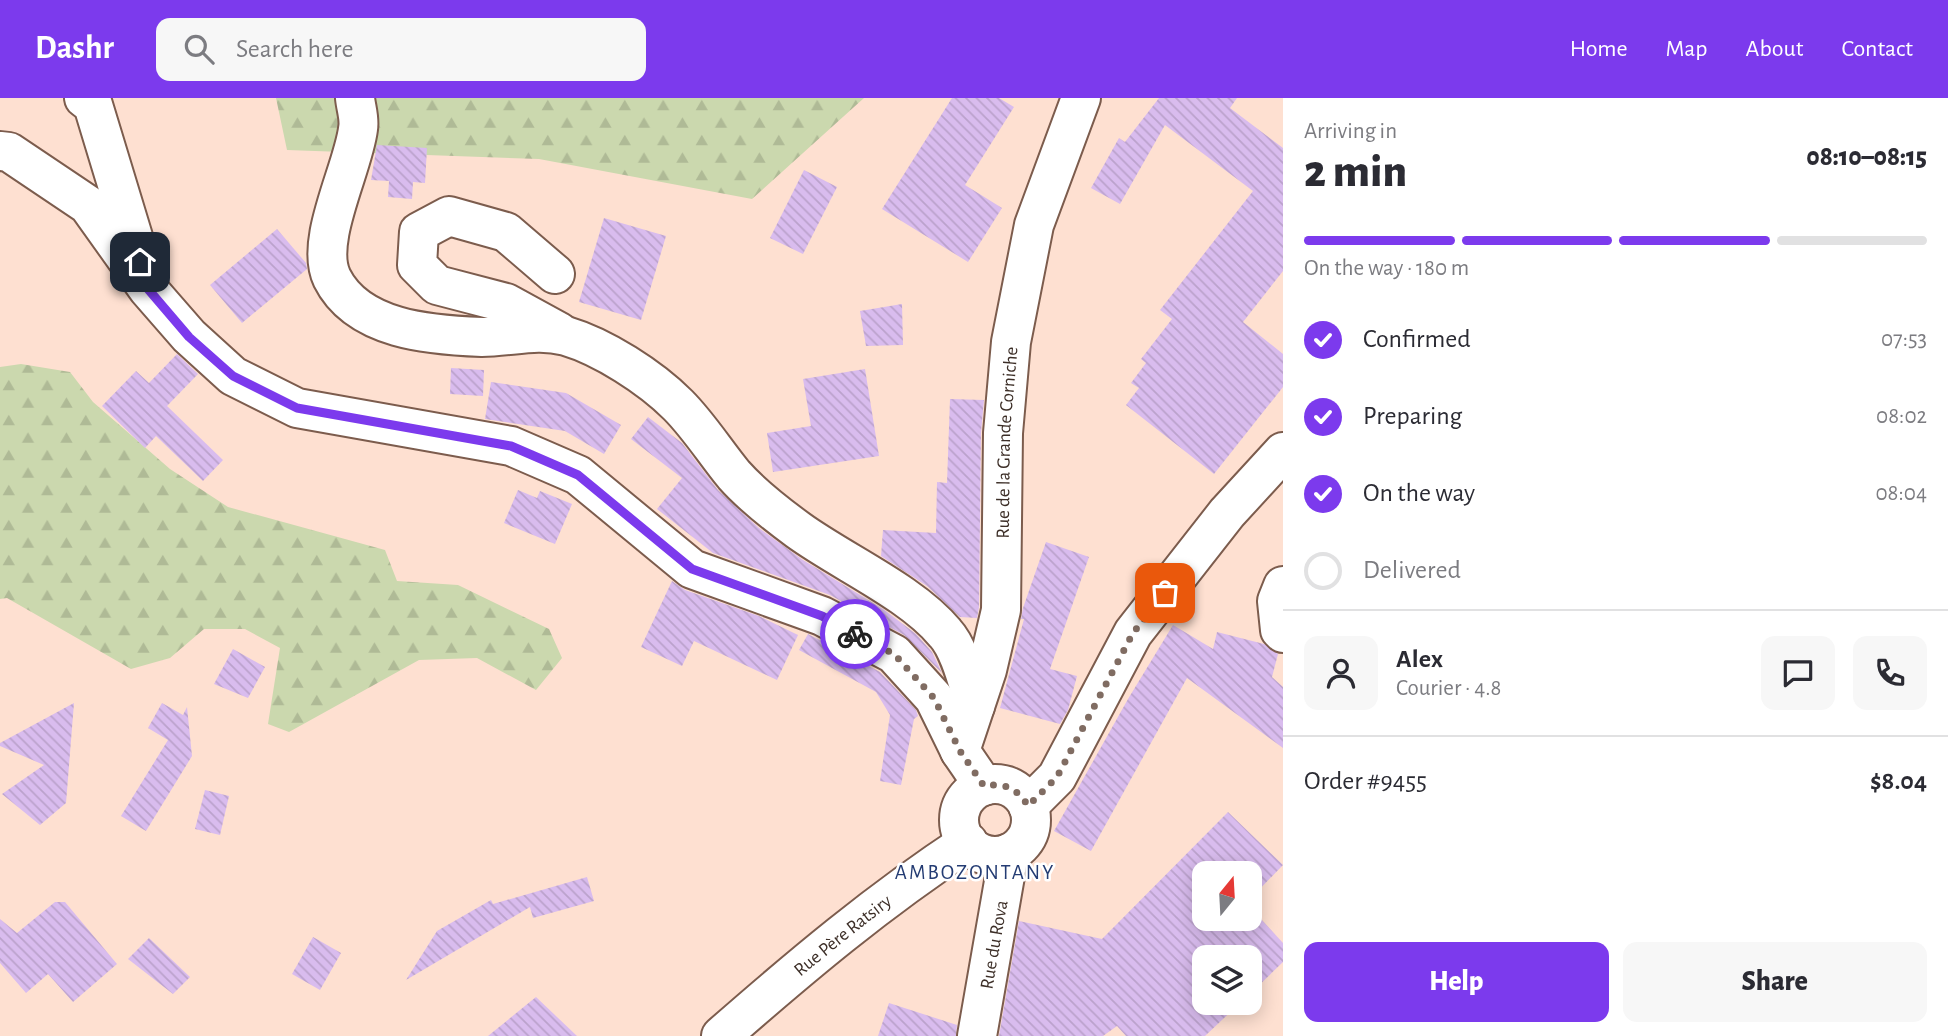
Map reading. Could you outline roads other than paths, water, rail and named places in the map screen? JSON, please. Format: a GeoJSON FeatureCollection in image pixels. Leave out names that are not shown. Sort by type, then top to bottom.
{"type":"FeatureCollection","features":[{"type":"Feature","properties":{"kind":"street"},"geometry":{"type":"LineString","coordinates":[[84,98],[93,105],[148,289]]}},
{"type":"Feature","properties":{"kind":"street"},"geometry":{"type":"LineString","coordinates":[[355,98],[359,129],[326,250],[331,275],[345,299],[373,316],[405,330],[483,337],[540,331],[567,337]]}},
{"type":"Feature","properties":{"kind":"street","name":"Rue de la Grande Corniche"},"geometry":{"type":"LineString","coordinates":[[960,751],[987,670],[1001,610],[1003,433],[1011,342],[1034,225],[1081,98]]}},
{"type":"Feature","properties":{"kind":"street"},"geometry":{"type":"LineString","coordinates":[[0,151],[9,152],[88,205],[148,289],[189,337],[233,376],[297,408],[511,446],[578,475],[692,569],[822,616],[894,654],[934,698],[960,751],[984,786]]}},
{"type":"Feature","properties":{"kind":"street"},"geometry":{"type":"LineString","coordinates":[[555,274],[506,232],[449,216],[419,232],[417,265],[438,285],[506,303],[633,369],[678,404],[736,477],[798,529],[923,612],[947,634],[975,706]]}},
{"type":"Feature","properties":{"kind":"street"},"geometry":{"type":"LineString","coordinates":[[1028,806],[1057,777],[1133,633],[1227,513],[1283,452]]}},
{"type":"Feature","properties":{"kind":"street"},"geometry":{"type":"LineString","coordinates":[[1283,586],[1277,601],[1280,630],[1283,632]]}},
{"type":"Feature","properties":{"kind":"street"},"geometry":{"type":"LineString","coordinates":[[1006,785],[1023,797],[1028,806],[1031,820],[1028,833],[1021,845],[1009,853],[982,853],[968,842],[960,827],[961,810],[969,795],[984,786],[1006,785]]}},
{"type":"Feature","properties":{"kind":"street","name":"Rue Père Ratsiry"},"geometry":{"type":"LineString","coordinates":[[721,1036],[839,934],[968,842]]}},
{"type":"Feature","properties":{"kind":"street","name":"Rue du Rova"},"geometry":{"type":"LineString","coordinates":[[977,1036],[1009,853]]}},
{"type":"Feature","properties":{"kind":"district","name":"AMBOZONTANY"},"geometry":{"type":"Point","coordinates":[975,872]}}]}
